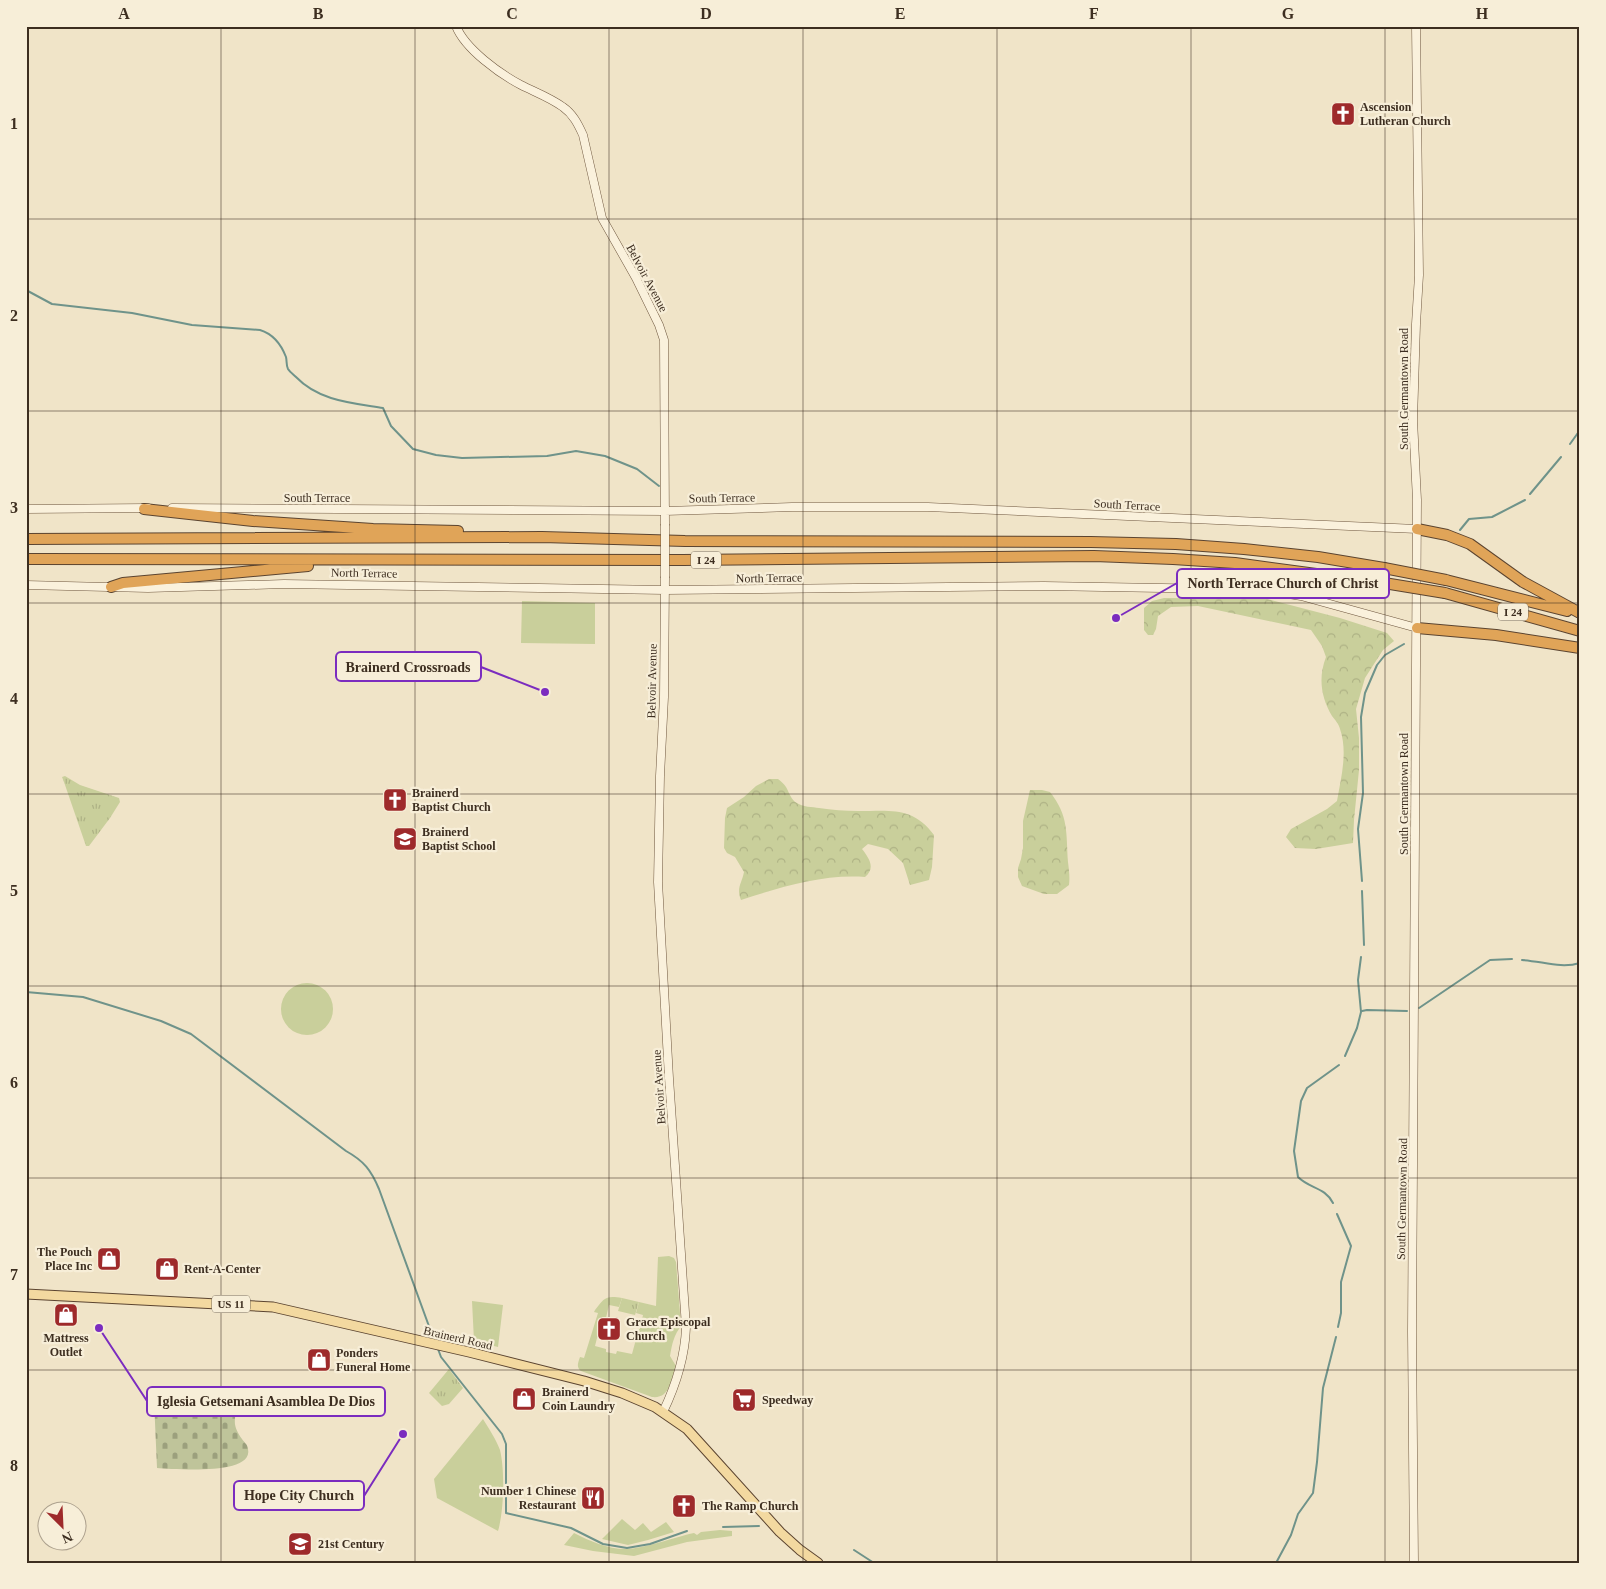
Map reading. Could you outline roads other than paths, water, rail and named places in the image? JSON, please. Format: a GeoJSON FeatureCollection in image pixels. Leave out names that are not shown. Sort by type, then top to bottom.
{"type":"FeatureCollection","features":[{"type":"Feature","properties":{"kind":"highway"},"geometry":{"type":"LineString","coordinates":[[144,508],[253,521],[373,529],[466,531],[542,537]]}},
{"type":"Feature","properties":{"kind":"highway"},"geometry":{"type":"LineString","coordinates":[[1417,529],[1447,534],[1470,544],[1523,582],[1580,614]]}},
{"type":"Feature","properties":{"kind":"highway","name":"I 24"},"geometry":{"type":"LineString","coordinates":[[26,539],[542,537],[685,541],[1176,544],[1318,557],[1384,568],[1446,580],[1580,614]]}},
{"type":"Feature","properties":{"kind":"highway","name":"I 24"},"geometry":{"type":"LineString","coordinates":[[26,559],[682,560],[1094,556],[1173,558],[1235,563],[1384,582],[1445,594],[1580,631]]}},
{"type":"Feature","properties":{"kind":"highway"},"geometry":{"type":"LineString","coordinates":[[111,587],[123,583],[373,560]]}},
{"type":"Feature","properties":{"kind":"highway"},"geometry":{"type":"LineString","coordinates":[[1417,628],[1496,635],[1580,648]]}},
{"type":"Feature","properties":{"kind":"main road","name":"Brainerd Road"},"geometry":{"type":"LineString","coordinates":[[26,1294],[273,1307],[584,1381],[638,1399],[663,1412],[687,1429],[780,1532],[818,1563]]}},
{"type":"Feature","properties":{"kind":"street","name":"Belvoir Avenue"},"geometry":{"type":"LineString","coordinates":[[456,26],[466,43],[494,68],[518,84],[562,106],[577,123],[583,135],[602,218],[636,278],[659,325],[664,340],[664,697],[658,882],[686,1340],[681,1366],[663,1412]]}},
{"type":"Feature","properties":{"kind":"street","name":"South Germantown Road"},"geometry":{"type":"LineString","coordinates":[[1414,1563],[1412,1323],[1417,529],[1413,420],[1419,275],[1416,26]]}},
{"type":"Feature","properties":{"kind":"street","name":"South Terrace"},"geometry":{"type":"LineString","coordinates":[[26,509],[231,508],[281,510],[665,511],[928,507],[1417,529]]}},
{"type":"Feature","properties":{"kind":"street","name":"North Terrace"},"geometry":{"type":"LineString","coordinates":[[26,585],[148,588],[284,584],[665,590],[1044,586],[1221,589],[1276,592],[1301,596],[1417,628]]}},
{"type":"Feature","properties":{"kind":"waterway"},"geometry":{"type":"LineString","coordinates":[[26,290],[52,304],[132,313],[192,325],[260,330],[265,332],[279,344],[286,357],[288,369],[305,385],[336,400],[383,408],[391,426],[413,449],[436,455],[462,458],[547,456],[576,451],[605,456],[637,469],[659,486]]}},
{"type":"Feature","properties":{"kind":"waterway"},"geometry":{"type":"LineString","coordinates":[[1570,444],[1580,430]]}},
{"type":"Feature","properties":{"kind":"waterway"},"geometry":{"type":"LineString","coordinates":[[1530,494],[1561,457]]}},
{"type":"Feature","properties":{"kind":"waterway"},"geometry":{"type":"LineString","coordinates":[[1460,530],[1469,519],[1492,517],[1525,500]]}},
{"type":"Feature","properties":{"kind":"waterway"},"geometry":{"type":"LineString","coordinates":[[1362,881],[1358,829],[1363,793],[1361,717],[1365,693],[1377,665],[1385,655],[1404,644]]}},
{"type":"Feature","properties":{"kind":"waterway"},"geometry":{"type":"LineString","coordinates":[[1362,891],[1364,945]]}},
{"type":"Feature","properties":{"kind":"waterway"},"geometry":{"type":"LineString","coordinates":[[1345,1056],[1357,1028],[1361,1012],[1358,980],[1361,957]]}},
{"type":"Feature","properties":{"kind":"waterway"},"geometry":{"type":"LineString","coordinates":[[1419,1008],[1490,960],[1512,959]]}},
{"type":"Feature","properties":{"kind":"waterway"},"geometry":{"type":"LineString","coordinates":[[1522,960],[1558,965],[1580,963]]}},
{"type":"Feature","properties":{"kind":"waterway"},"geometry":{"type":"LineString","coordinates":[[26,992],[83,997],[161,1021],[191,1034],[346,1151],[358,1158],[370,1171],[379,1189],[434,1340]]}},
{"type":"Feature","properties":{"kind":"waterway"},"geometry":{"type":"LineString","coordinates":[[1362,1011],[1407,1011]]}},
{"type":"Feature","properties":{"kind":"waterway"},"geometry":{"type":"LineString","coordinates":[[1333,1203],[1322,1191],[1307,1184],[1298,1177],[1294,1151],[1301,1101],[1307,1088],[1339,1065]]}},
{"type":"Feature","properties":{"kind":"waterway"},"geometry":{"type":"LineString","coordinates":[[1337,1214],[1351,1246],[1341,1282],[1341,1313],[1338,1327]]}},
{"type":"Feature","properties":{"kind":"waterway"},"geometry":{"type":"LineString","coordinates":[[1276,1563],[1291,1535],[1298,1514],[1313,1493],[1323,1388],[1336,1337]]}},
{"type":"Feature","properties":{"kind":"waterway"},"geometry":{"type":"LineString","coordinates":[[438,1349],[441,1357],[502,1434],[506,1444],[506,1513],[571,1528],[603,1544],[627,1548],[650,1544],[687,1531]]}},
{"type":"Feature","properties":{"kind":"waterway"},"geometry":{"type":"LineString","coordinates":[[723,1527],[759,1526]]}},
{"type":"Feature","properties":{"kind":"waterway"},"geometry":{"type":"LineString","coordinates":[[854,1550],[874,1563]]}},
{"type":"Feature","properties":{"kind":"place","name":"Ascension Lutheran Church"},"geometry":{"type":"Point","coordinates":[1343,114]}},
{"type":"Feature","properties":{"kind":"place","name":"North Terrace Church of Christ"},"geometry":{"type":"Point","coordinates":[1116,618]}},
{"type":"Feature","properties":{"kind":"place","name":"Brainerd Crossroads"},"geometry":{"type":"Point","coordinates":[545,692]}},
{"type":"Feature","properties":{"kind":"place","name":"Brainerd Baptist Church"},"geometry":{"type":"Point","coordinates":[395,800]}},
{"type":"Feature","properties":{"kind":"place","name":"Brainerd Baptist School"},"geometry":{"type":"Point","coordinates":[405,839]}},
{"type":"Feature","properties":{"kind":"place","name":"The Pouch Place Inc"},"geometry":{"type":"Point","coordinates":[109,1259]}},
{"type":"Feature","properties":{"kind":"place","name":"Rent-A-Center"},"geometry":{"type":"Point","coordinates":[167,1269]}},
{"type":"Feature","properties":{"kind":"place","name":"Mattress Outlet"},"geometry":{"type":"Point","coordinates":[66,1315]}},
{"type":"Feature","properties":{"kind":"place","name":"Iglesia Getsemani Asamblea De Dios"},"geometry":{"type":"Point","coordinates":[99,1328]}},
{"type":"Feature","properties":{"kind":"place","name":"Grace Episcopal Church"},"geometry":{"type":"Point","coordinates":[609,1329]}},
{"type":"Feature","properties":{"kind":"place","name":"Ponders Funeral Home"},"geometry":{"type":"Point","coordinates":[319,1360]}},
{"type":"Feature","properties":{"kind":"place","name":"Brainerd Coin Laundry"},"geometry":{"type":"Point","coordinates":[524,1399]}},
{"type":"Feature","properties":{"kind":"place","name":"Speedway"},"geometry":{"type":"Point","coordinates":[744,1400]}},
{"type":"Feature","properties":{"kind":"place","name":"Hope City Church"},"geometry":{"type":"Point","coordinates":[403,1434]}},
{"type":"Feature","properties":{"kind":"place","name":"Number 1 Chinese Restaurant"},"geometry":{"type":"Point","coordinates":[593,1498]}},
{"type":"Feature","properties":{"kind":"place","name":"The Ramp Church"},"geometry":{"type":"Point","coordinates":[684,1506]}},
{"type":"Feature","properties":{"kind":"place","name":"21st Century"},"geometry":{"type":"Point","coordinates":[300,1544]}}]}
